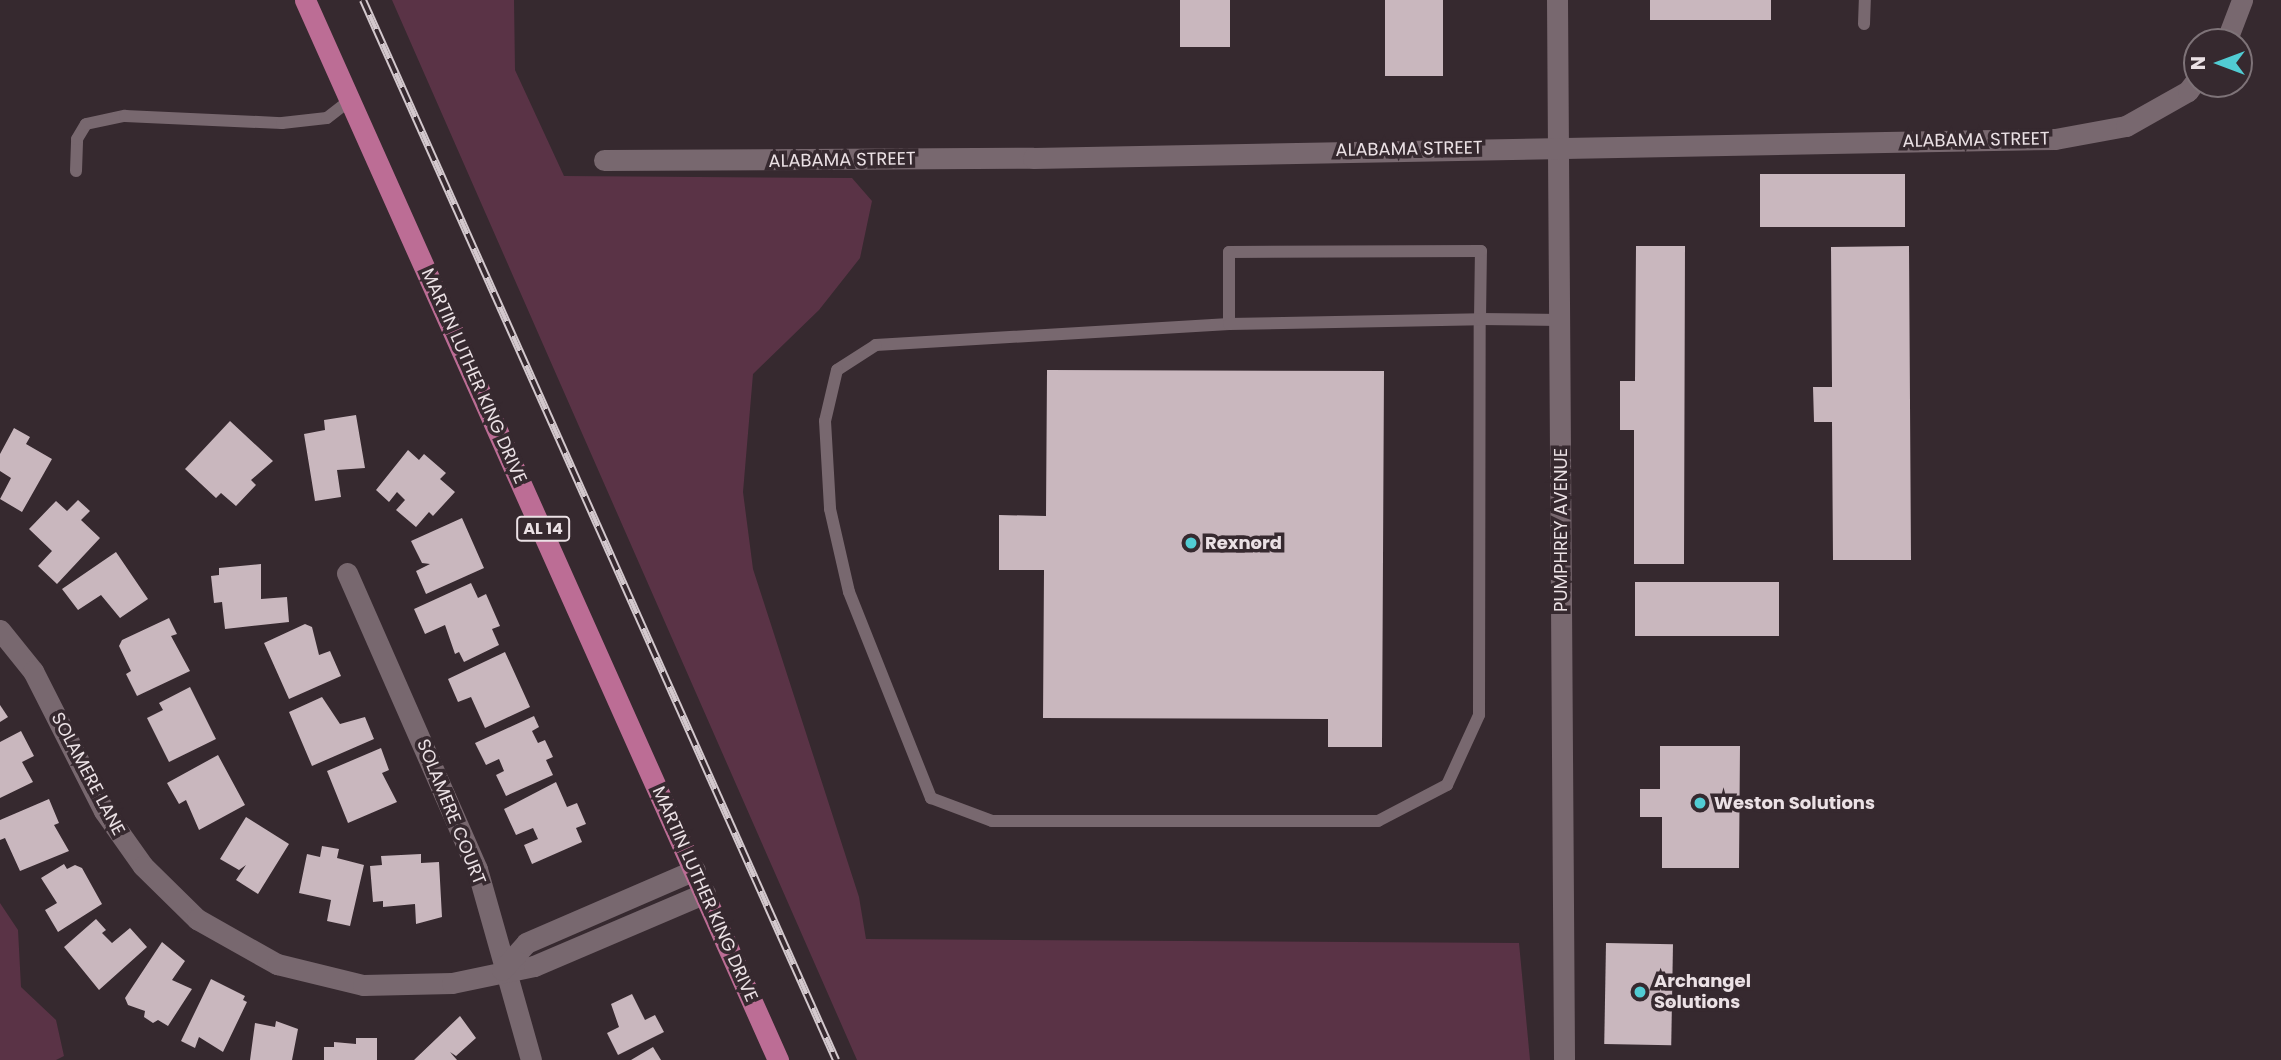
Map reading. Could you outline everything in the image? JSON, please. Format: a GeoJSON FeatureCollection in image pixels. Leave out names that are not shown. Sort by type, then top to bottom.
{"type":"FeatureCollection","features":[{"type":"Feature","properties":{"kind":"main road","name":"MARTIN LUTHER KING DRIVE"},"geometry":{"type":"LineString","coordinates":[[305,0],[778,1060]]}},
{"type":"Feature","properties":{"kind":"street","name":"PUMPHREY AVENUE"},"geometry":{"type":"LineString","coordinates":[[1557,0],[1564,1060]]}},
{"type":"Feature","properties":{"kind":"street"},"geometry":{"type":"LineString","coordinates":[[2231,28],[2242,0]]}},
{"type":"Feature","properties":{"kind":"street","name":"ALABAMA STREET"},"geometry":{"type":"LineString","coordinates":[[604,160],[1560,148],[2055,138],[2126,127],[2183,94]]}},
{"type":"Feature","properties":{"kind":"street","name":"SOLAMERE COURT"},"geometry":{"type":"LineString","coordinates":[[347,573],[477,869],[502,970],[531,1060]]}},
{"type":"Feature","properties":{"kind":"street","name":"SOLAMERE LANE"},"geometry":{"type":"LineString","coordinates":[[0,630],[33,671],[124,842],[175,901],[227,940],[286,967],[363,985],[431,986],[534,965],[705,892]]}},
{"type":"Feature","properties":{"kind":"street"},"geometry":{"type":"LineString","coordinates":[[502,970],[526,943],[695,870]]}},
{"type":"Feature","properties":{"kind":"lane"},"geometry":{"type":"LineString","coordinates":[[1864,24],[1865,0]]}},
{"type":"Feature","properties":{"kind":"lane"},"geometry":{"type":"LineString","coordinates":[[76,172],[77,139],[86,124],[125,116],[282,123],[327,118],[351,99]]}},
{"type":"Feature","properties":{"kind":"lane"},"geometry":{"type":"LineString","coordinates":[[1229,324],[1229,252],[1481,251],[1480,319],[1479,715],[1447,785],[1378,821],[992,821],[931,798],[849,592],[830,509],[825,421],[837,370],[876,345],[1229,324],[1480,319],[1560,320]]}},
{"type":"Feature","properties":{"kind":"shaded area"},"geometry":{"type":"Polygon","coordinates":[[[392,0],[514,0],[515,70],[564,176],[852,178],[872,201],[860,258],[819,310],[753,374],[743,492],[753,569],[859,897],[866,939],[1519,943],[1530,1060],[857,1060],[392,0]]]}},
{"type":"Feature","properties":{"kind":"shaded area"},"geometry":{"type":"Polygon","coordinates":[[[0,903],[18,930],[21,987],[56,1020],[64,1056],[56,1060],[0,1060],[0,903]]]}},
{"type":"Feature","properties":{"kind":"building"},"geometry":{"type":"Polygon","coordinates":[[[1180,0],[1230,0],[1230,47],[1180,47],[1180,0]]]}},
{"type":"Feature","properties":{"kind":"building"},"geometry":{"type":"Polygon","coordinates":[[[1385,0],[1443,0],[1443,76],[1385,76],[1385,0]]]}},
{"type":"Feature","properties":{"kind":"building"},"geometry":{"type":"Polygon","coordinates":[[[1650,0],[1771,0],[1771,20],[1650,20],[1650,0]]]}},
{"type":"Feature","properties":{"kind":"building"},"geometry":{"type":"Polygon","coordinates":[[[1760,174],[1905,174],[1905,227],[1760,227],[1760,174]]]}},
{"type":"Feature","properties":{"kind":"building"},"geometry":{"type":"Polygon","coordinates":[[[1636,246],[1685,246],[1684,564],[1634,564],[1634,430],[1620,430],[1620,381],[1635,381],[1636,246]]]}},
{"type":"Feature","properties":{"kind":"building"},"geometry":{"type":"Polygon","coordinates":[[[1909,246],[1911,560],[1833,560],[1832,422],[1814,422],[1813,387],[1832,387],[1831,247],[1909,246]]]}},
{"type":"Feature","properties":{"kind":"building","name":"Rexnord"},"geometry":{"type":"Polygon","coordinates":[[[1047,370],[1384,371],[1382,747],[1328,747],[1328,719],[1043,718],[1044,570],[999,570],[999,515],[1046,516],[1047,370]]]}},
{"type":"Feature","properties":{"kind":"building"},"geometry":{"type":"Polygon","coordinates":[[[356,415],[365,468],[337,470],[341,497],[315,501],[304,434],[325,430],[324,420],[356,415]]]}},
{"type":"Feature","properties":{"kind":"building"},"geometry":{"type":"Polygon","coordinates":[[[230,421],[273,461],[251,480],[256,485],[236,506],[221,493],[216,498],[185,469],[230,421]]]}},
{"type":"Feature","properties":{"kind":"building"},"geometry":{"type":"Polygon","coordinates":[[[14,428],[30,437],[26,444],[52,459],[22,512],[0,499],[11,478],[0,471],[0,454],[14,428]]]}},
{"type":"Feature","properties":{"kind":"building"},"geometry":{"type":"Polygon","coordinates":[[[408,450],[419,460],[424,454],[446,473],[440,479],[455,492],[433,516],[429,512],[416,527],[396,510],[405,500],[397,492],[389,502],[376,490],[408,450]]]}},
{"type":"Feature","properties":{"kind":"building"},"geometry":{"type":"Polygon","coordinates":[[[78,500],[90,511],[81,520],[100,538],[57,584],[38,566],[52,551],[29,529],[56,501],[67,511],[78,500]]]}},
{"type":"Feature","properties":{"kind":"building"},"geometry":{"type":"Polygon","coordinates":[[[462,518],[484,568],[426,594],[416,571],[430,564],[422,563],[411,541],[462,518]]]}},
{"type":"Feature","properties":{"kind":"building"},"geometry":{"type":"Polygon","coordinates":[[[116,552],[148,599],[120,618],[101,595],[78,610],[62,589],[116,552]]]}},
{"type":"Feature","properties":{"kind":"building"},"geometry":{"type":"Polygon","coordinates":[[[261,564],[261,599],[287,597],[289,622],[225,629],[222,602],[214,603],[211,576],[219,575],[219,568],[261,564]]]}},
{"type":"Feature","properties":{"kind":"building"},"geometry":{"type":"Polygon","coordinates":[[[1635,582],[1779,582],[1779,636],[1635,636],[1635,582]]]}},
{"type":"Feature","properties":{"kind":"building"},"geometry":{"type":"Polygon","coordinates":[[[471,583],[478,598],[486,594],[500,626],[492,629],[499,645],[464,662],[459,652],[455,654],[445,625],[425,634],[414,609],[471,583]]]}},
{"type":"Feature","properties":{"kind":"building"},"geometry":{"type":"Polygon","coordinates":[[[169,618],[177,634],[171,636],[190,671],[137,696],[126,674],[131,671],[119,646],[122,640],[169,618]]]}},
{"type":"Feature","properties":{"kind":"building"},"geometry":{"type":"Polygon","coordinates":[[[305,624],[312,627],[319,655],[330,651],[341,676],[289,699],[264,643],[305,624]]]}},
{"type":"Feature","properties":{"kind":"building"},"geometry":{"type":"Polygon","coordinates":[[[505,652],[530,707],[485,728],[471,697],[458,702],[448,679],[505,652]]]}},
{"type":"Feature","properties":{"kind":"building"},"geometry":{"type":"Polygon","coordinates":[[[190,687],[216,739],[169,762],[147,718],[163,710],[159,703],[190,687]]]}},
{"type":"Feature","properties":{"kind":"building"},"geometry":{"type":"Polygon","coordinates":[[[322,697],[340,724],[365,717],[374,739],[312,766],[289,712],[322,697]]]}},
{"type":"Feature","properties":{"kind":"building"},"geometry":{"type":"Polygon","coordinates":[[[0,705],[8,717],[0,722],[0,705]]]}},
{"type":"Feature","properties":{"kind":"building"},"geometry":{"type":"Polygon","coordinates":[[[534,716],[539,727],[532,731],[538,743],[545,740],[553,757],[546,760],[553,775],[506,796],[496,775],[504,771],[499,759],[486,765],[475,743],[534,716]]]}},
{"type":"Feature","properties":{"kind":"building"},"geometry":{"type":"Polygon","coordinates":[[[21,731],[34,756],[22,762],[33,782],[0,798],[0,742],[21,731]]]}},
{"type":"Feature","properties":{"kind":"building"},"geometry":{"type":"Polygon","coordinates":[[[1660,746],[1740,746],[1739,868],[1662,868],[1662,817],[1640,817],[1640,789],[1660,789],[1660,746]]]}},
{"type":"Feature","properties":{"kind":"building"},"geometry":{"type":"Polygon","coordinates":[[[381,748],[389,770],[382,773],[397,802],[348,823],[327,771],[381,748]]]}},
{"type":"Feature","properties":{"kind":"building"},"geometry":{"type":"Polygon","coordinates":[[[218,755],[245,805],[199,830],[186,800],[179,804],[167,783],[218,755]]]}},
{"type":"Feature","properties":{"kind":"building"},"geometry":{"type":"Polygon","coordinates":[[[556,782],[567,807],[577,803],[586,824],[576,828],[582,842],[532,864],[524,845],[538,839],[533,828],[516,835],[504,809],[556,782]]]}},
{"type":"Feature","properties":{"kind":"building"},"geometry":{"type":"Polygon","coordinates":[[[49,799],[59,823],[54,825],[69,851],[20,871],[5,838],[0,840],[0,820],[49,799]]]}},
{"type":"Feature","properties":{"kind":"building"},"geometry":{"type":"Polygon","coordinates":[[[246,817],[289,844],[258,894],[236,880],[246,865],[239,870],[220,859],[246,817]]]}},
{"type":"Feature","properties":{"kind":"building"},"geometry":{"type":"Polygon","coordinates":[[[322,846],[339,849],[337,858],[364,865],[350,926],[327,921],[331,900],[299,893],[307,854],[320,857],[322,846]]]}},
{"type":"Feature","properties":{"kind":"building"},"geometry":{"type":"Polygon","coordinates":[[[421,854],[421,863],[439,862],[442,917],[416,924],[415,904],[383,907],[383,901],[373,902],[370,866],[382,865],[381,856],[421,854]]]}},
{"type":"Feature","properties":{"kind":"building"},"geometry":{"type":"Polygon","coordinates":[[[64,864],[67,869],[75,865],[82,868],[102,904],[58,932],[45,910],[57,903],[41,878],[64,864]]]}},
{"type":"Feature","properties":{"kind":"building"},"geometry":{"type":"Polygon","coordinates":[[[96,919],[106,930],[102,933],[112,943],[130,928],[147,947],[99,990],[64,947],[96,919]]]}},
{"type":"Feature","properties":{"kind":"building"},"geometry":{"type":"Polygon","coordinates":[[[162,942],[185,961],[172,980],[192,989],[168,1026],[158,1020],[153,1023],[144,1017],[145,1011],[128,1005],[125,998],[162,942]]]}},
{"type":"Feature","properties":{"kind":"building"},"geometry":{"type":"Polygon","coordinates":[[[1606,943],[1673,944],[1671,1045],[1604,1044],[1606,943]]]}},
{"type":"Feature","properties":{"kind":"building"},"geometry":{"type":"Polygon","coordinates":[[[211,979],[245,996],[243,1000],[247,1002],[223,1052],[199,1037],[195,1048],[181,1041],[211,979]]]}},
{"type":"Feature","properties":{"kind":"building"},"geometry":{"type":"Polygon","coordinates":[[[632,994],[645,1020],[655,1015],[664,1032],[618,1055],[607,1033],[619,1027],[611,1004],[632,994]]]}},
{"type":"Feature","properties":{"kind":"building"},"geometry":{"type":"Polygon","coordinates":[[[460,1016],[476,1038],[456,1056],[450,1052],[457,1060],[414,1060],[460,1016]]]}},
{"type":"Feature","properties":{"kind":"building"},"geometry":{"type":"Polygon","coordinates":[[[276,1021],[298,1029],[292,1060],[250,1060],[255,1023],[275,1027],[276,1021]]]}},
{"type":"Feature","properties":{"kind":"building"},"geometry":{"type":"Polygon","coordinates":[[[356,1038],[377,1038],[377,1060],[324,1060],[324,1047],[334,1047],[334,1042],[356,1044],[356,1038]]]}},
{"type":"Feature","properties":{"kind":"building"},"geometry":{"type":"Polygon","coordinates":[[[653,1047],[661,1060],[631,1060],[653,1047]]]}},
{"type":"Feature","properties":{"kind":"railway"},"geometry":{"type":"LineString","coordinates":[[363,0],[836,1060]]}},
{"type":"Feature","properties":{"kind":"place","name":"Rexnord"},"geometry":{"type":"Point","coordinates":[1191,543]}},
{"type":"Feature","properties":{"kind":"place","name":"Weston Solutions"},"geometry":{"type":"Point","coordinates":[1700,803]}},
{"type":"Feature","properties":{"kind":"place","name":"Archangel Solutions"},"geometry":{"type":"Point","coordinates":[1640,992]}}]}
